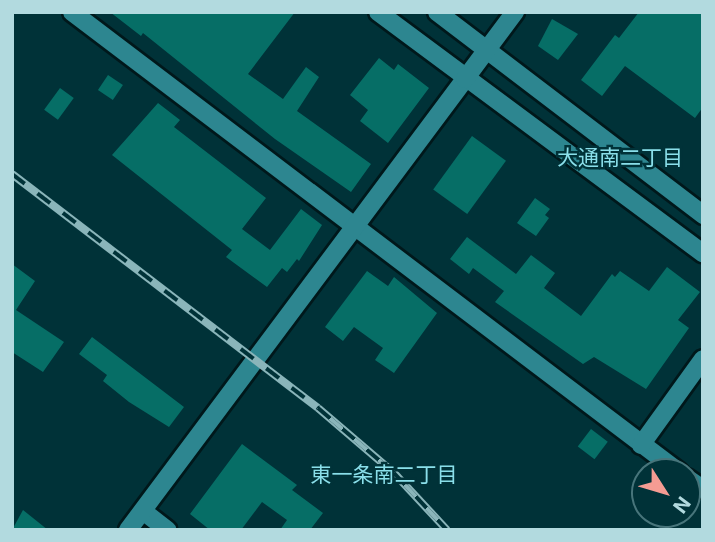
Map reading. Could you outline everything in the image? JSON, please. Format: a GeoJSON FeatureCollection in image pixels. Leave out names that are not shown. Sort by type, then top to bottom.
{"type":"FeatureCollection","features":[{"type":"Feature","properties":{"kind":"street"},"geometry":{"type":"LineString","coordinates":[[72,12],[659,458]]}},
{"type":"Feature","properties":{"kind":"street"},"geometry":{"type":"LineString","coordinates":[[378,12],[703,253]]}},
{"type":"Feature","properties":{"kind":"street"},"geometry":{"type":"LineString","coordinates":[[437,12],[703,215]]}},
{"type":"Feature","properties":{"kind":"street"},"geometry":{"type":"LineString","coordinates":[[128,530],[515,12]]}},
{"type":"Feature","properties":{"kind":"street"},"geometry":{"type":"LineString","coordinates":[[641,445],[703,359]]}},
{"type":"Feature","properties":{"kind":"street"},"geometry":{"type":"LineString","coordinates":[[142,511],[167,530]]}},
{"type":"Feature","properties":{"kind":"building"},"geometry":{"type":"Polygon","coordinates":[[[110,12],[295,12],[248,74],[283,99],[306,67],[319,77],[297,111],[371,164],[351,192],[275,139],[143,33],[141,36],[110,12]]]}},
{"type":"Feature","properties":{"kind":"building"},"geometry":{"type":"Polygon","coordinates":[[[639,12],[703,12],[703,107],[695,118],[625,66],[602,96],[581,80],[615,35],[619,38],[639,12]]]}},
{"type":"Feature","properties":{"kind":"building"},"geometry":{"type":"Polygon","coordinates":[[[552,19],[578,34],[558,60],[538,46],[552,19]]]}},
{"type":"Feature","properties":{"kind":"building"},"geometry":{"type":"Polygon","coordinates":[[[379,58],[394,70],[398,64],[429,88],[388,143],[360,121],[368,110],[350,95],[379,58]]]}},
{"type":"Feature","properties":{"kind":"building"},"geometry":{"type":"Polygon","coordinates":[[[108,75],[123,85],[113,100],[98,90],[108,75]]]}},
{"type":"Feature","properties":{"kind":"building"},"geometry":{"type":"Polygon","coordinates":[[[60,88],[74,98],[58,120],[44,110],[60,88]]]}},
{"type":"Feature","properties":{"kind":"building"},"geometry":{"type":"Polygon","coordinates":[[[158,103],[180,120],[174,127],[266,198],[242,229],[270,250],[301,209],[322,225],[299,261],[297,259],[287,272],[282,268],[267,287],[226,257],[232,250],[112,155],[158,103]]]}},
{"type":"Feature","properties":{"kind":"building"},"geometry":{"type":"Polygon","coordinates":[[[472,136],[506,161],[467,214],[433,189],[472,136]]]}},
{"type":"Feature","properties":{"kind":"building"},"geometry":{"type":"Polygon","coordinates":[[[535,198],[550,209],[545,215],[549,218],[536,236],[517,223],[535,198]]]}},
{"type":"Feature","properties":{"kind":"building"},"geometry":{"type":"Polygon","coordinates":[[[467,237],[516,274],[531,255],[555,273],[544,288],[581,316],[612,274],[615,277],[620,271],[649,291],[667,267],[700,292],[678,320],[689,328],[646,389],[594,357],[583,364],[495,302],[504,291],[473,268],[469,274],[450,259],[467,237]]]}},
{"type":"Feature","properties":{"kind":"building"},"geometry":{"type":"Polygon","coordinates":[[[12,264],[35,281],[16,310],[64,342],[43,372],[12,352],[12,264]]]}},
{"type":"Feature","properties":{"kind":"building"},"geometry":{"type":"Polygon","coordinates":[[[367,271],[388,286],[394,277],[437,313],[394,373],[375,360],[383,348],[354,327],[343,341],[325,327],[367,271]]]}},
{"type":"Feature","properties":{"kind":"building"},"geometry":{"type":"Polygon","coordinates":[[[92,337],[184,407],[169,427],[129,402],[103,381],[107,375],[79,354],[92,337]]]}},
{"type":"Feature","properties":{"kind":"building"},"geometry":{"type":"Polygon","coordinates":[[[591,429],[608,442],[595,459],[578,447],[591,429]]]}},
{"type":"Feature","properties":{"kind":"building"},"geometry":{"type":"Polygon","coordinates":[[[242,444],[297,485],[292,490],[323,513],[310,530],[280,530],[287,520],[262,502],[241,530],[210,530],[190,514],[242,444]]]}},
{"type":"Feature","properties":{"kind":"building"},"geometry":{"type":"Polygon","coordinates":[[[23,510],[48,530],[12,530],[23,510]]]}},
{"type":"Feature","properties":{"kind":"railway"},"geometry":{"type":"LineString","coordinates":[[12,174],[318,408],[394,473],[447,530]]}},
{"type":"Feature","properties":{"kind":"district","name":"大通南二丁目"},"geometry":{"type":"Point","coordinates":[620,158]}},
{"type":"Feature","properties":{"kind":"district","name":"東一条南二丁目"},"geometry":{"type":"Point","coordinates":[384,475]}}]}
